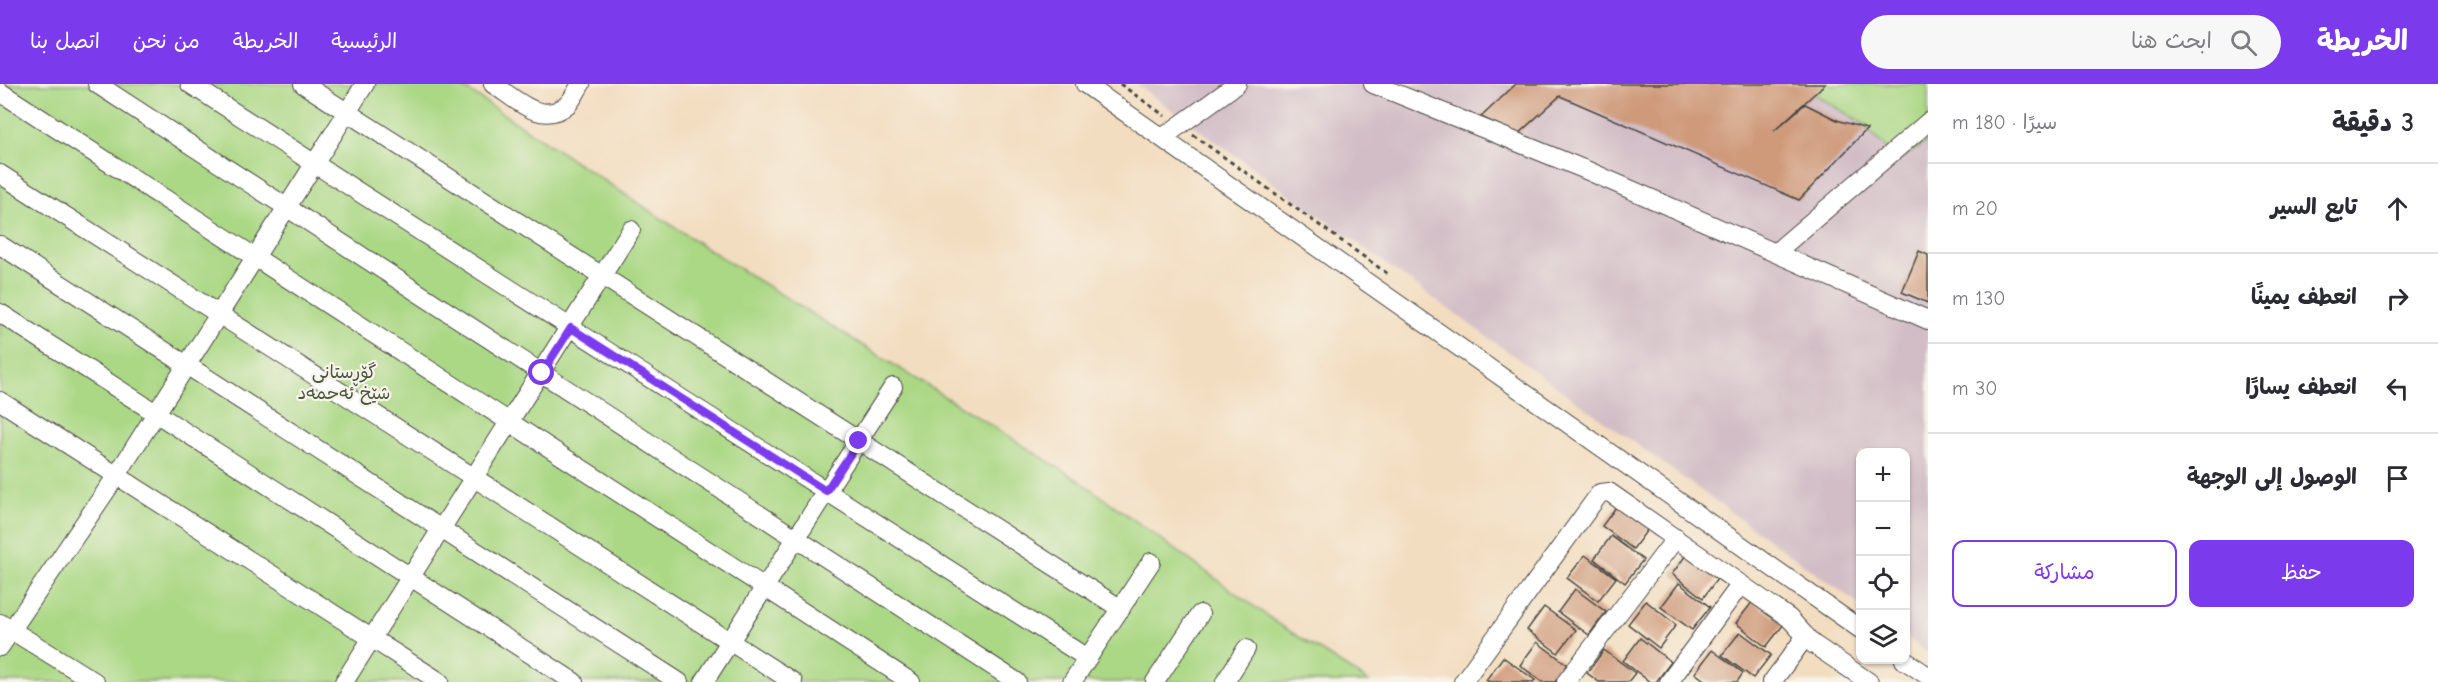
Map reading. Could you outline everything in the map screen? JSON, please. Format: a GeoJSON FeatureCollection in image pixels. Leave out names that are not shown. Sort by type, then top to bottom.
{"type":"FeatureCollection","features":[{"type":"Feature","properties":{"kind":"street"},"geometry":{"type":"LineString","coordinates":[[97,84],[1017,682]]}},
{"type":"Feature","properties":{"kind":"street"},"geometry":{"type":"LineString","coordinates":[[190,84],[1087,658]]}},
{"type":"Feature","properties":{"kind":"street"},"geometry":{"type":"LineString","coordinates":[[303,84],[1121,609]]}},
{"type":"Feature","properties":{"kind":"street"},"geometry":{"type":"LineString","coordinates":[[0,647],[6,627],[117,475],[365,84]]}},
{"type":"Feature","properties":{"kind":"street"},"geometry":{"type":"LineString","coordinates":[[493,84],[539,114],[551,113],[569,104],[581,84]]}},
{"type":"Feature","properties":{"kind":"street"},"geometry":{"type":"LineString","coordinates":[[1085,84],[1856,626]]}},
{"type":"Feature","properties":{"kind":"street"},"geometry":{"type":"LineString","coordinates":[[1162,138],[1238,84]]}},
{"type":"Feature","properties":{"kind":"street"},"geometry":{"type":"LineString","coordinates":[[1373,84],[1586,170],[1928,320]]}},
{"type":"Feature","properties":{"kind":"street"},"geometry":{"type":"LineString","coordinates":[[2,91],[255,258],[911,682]]}},
{"type":"Feature","properties":{"kind":"street"},"geometry":{"type":"LineString","coordinates":[[1775,253],[1928,122]]}},
{"type":"Feature","properties":{"kind":"street"},"geometry":{"type":"LineString","coordinates":[[0,174],[793,682]]}},
{"type":"Feature","properties":{"kind":"street"},"geometry":{"type":"LineString","coordinates":[[344,682],[571,328],[631,230]]}},
{"type":"Feature","properties":{"kind":"street"},"geometry":{"type":"LineString","coordinates":[[0,245],[679,682]]}},
{"type":"Feature","properties":{"kind":"street"},"geometry":{"type":"LineString","coordinates":[[0,313],[574,682]]}},
{"type":"Feature","properties":{"kind":"street"},"geometry":{"type":"LineString","coordinates":[[704,682],[893,387]]}},
{"type":"Feature","properties":{"kind":"street"},"geometry":{"type":"LineString","coordinates":[[0,401],[440,682]]}},
{"type":"Feature","properties":{"kind":"street"},"geometry":{"type":"LineString","coordinates":[[1463,682],[1600,493],[1609,492],[1789,618],[1813,644],[1869,682]]}},
{"type":"Feature","properties":{"kind":"street"},"geometry":{"type":"LineString","coordinates":[[1566,682],[1676,538]]}},
{"type":"Feature","properties":{"kind":"street"},"geometry":{"type":"LineString","coordinates":[[1072,682],[1151,562]]}},
{"type":"Feature","properties":{"kind":"street"},"geometry":{"type":"LineString","coordinates":[[1669,682],[1741,585]]}},
{"type":"Feature","properties":{"kind":"street"},"geometry":{"type":"LineString","coordinates":[[1155,682],[1200,614]]}},
{"type":"Feature","properties":{"kind":"street"},"geometry":{"type":"LineString","coordinates":[[6,627],[95,682]]}},
{"type":"Feature","properties":{"kind":"street"},"geometry":{"type":"LineString","coordinates":[[1772,682],[1806,636]]}},
{"type":"Feature","properties":{"kind":"street"},"geometry":{"type":"LineString","coordinates":[[1225,682],[1246,649]]}},
{"type":"Feature","properties":{"kind":"street"},"geometry":{"type":"LineString","coordinates":[[1910,664],[1928,676]]}},
{"type":"Feature","properties":{"kind":"shaded area"},"geometry":{"type":"Polygon","coordinates":[[[1136,84],[1928,84],[1928,653],[1910,640],[1910,448],[1856,448],[1856,602],[1136,84]]]}},
{"type":"Feature","properties":{"kind":"green space","name":"گۆڕستانی شێخ ئەحمەد"},"geometry":{"type":"Polygon","coordinates":[[[0,84],[458,84],[703,246],[1080,481],[1280,625],[1369,682],[0,682],[0,84]]]}},
{"type":"Feature","properties":{"kind":"green space"},"geometry":{"type":"Polygon","coordinates":[[[1813,84],[1928,84],[1928,141],[1898,161],[1867,129],[1867,126],[1807,90],[1813,84]]]}},
{"type":"Feature","properties":{"kind":"building"},"geometry":{"type":"Polygon","coordinates":[[[1516,84],[1825,84],[1774,131],[1805,104],[1837,120],[1867,129],[1799,200],[1560,96],[1518,134],[1481,117],[1516,84]]]}},
{"type":"Feature","properties":{"kind":"building"},"geometry":{"type":"Polygon","coordinates":[[[1919,251],[1928,255],[1928,303],[1902,292],[1919,251]]]}},
{"type":"Feature","properties":{"kind":"building"},"geometry":{"type":"Polygon","coordinates":[[[1619,503],[1650,526],[1633,549],[1602,526],[1619,503]]]}},
{"type":"Feature","properties":{"kind":"building"},"geometry":{"type":"Polygon","coordinates":[[[1611,536],[1643,560],[1625,583],[1594,559],[1611,536]]]}},
{"type":"Feature","properties":{"kind":"building"},"geometry":{"type":"Polygon","coordinates":[[[1689,551],[1720,575],[1703,598],[1672,574],[1689,551]]]}},
{"type":"Feature","properties":{"kind":"building"},"geometry":{"type":"Polygon","coordinates":[[[1585,555],[1616,578],[1598,601],[1567,578],[1585,555]]]}},
{"type":"Feature","properties":{"kind":"building"},"geometry":{"type":"Polygon","coordinates":[[[1679,583],[1710,607],[1692,630],[1661,607],[1679,583]]]}},
{"type":"Feature","properties":{"kind":"building"},"geometry":{"type":"Polygon","coordinates":[[[1575,589],[1606,612],[1589,635],[1558,612],[1575,589]]]}},
{"type":"Feature","properties":{"kind":"building"},"geometry":{"type":"Polygon","coordinates":[[[1646,601],[1676,625],[1659,648],[1628,624],[1646,601]]]}},
{"type":"Feature","properties":{"kind":"building"},"geometry":{"type":"Polygon","coordinates":[[[1753,601],[1784,624],[1766,647],[1736,623],[1753,601]]]}},
{"type":"Feature","properties":{"kind":"building"},"geometry":{"type":"Polygon","coordinates":[[[1544,607],[1576,630],[1558,653],[1527,630],[1544,607]]]}},
{"type":"Feature","properties":{"kind":"building"},"geometry":{"type":"Polygon","coordinates":[[[1740,632],[1771,655],[1753,678],[1722,655],[1740,632]]]}},
{"type":"Feature","properties":{"kind":"building"},"geometry":{"type":"Polygon","coordinates":[[[1640,638],[1671,662],[1656,682],[1650,682],[1623,661],[1640,638]]]}},
{"type":"Feature","properties":{"kind":"building"},"geometry":{"type":"Polygon","coordinates":[[[1537,642],[1568,665],[1555,682],[1542,682],[1520,665],[1537,642]]]}},
{"type":"Feature","properties":{"kind":"building"},"geometry":{"type":"Polygon","coordinates":[[[1604,650],[1635,673],[1628,682],[1599,682],[1587,673],[1604,650]]]}},
{"type":"Feature","properties":{"kind":"building"},"geometry":{"type":"Polygon","coordinates":[[[1712,650],[1743,673],[1737,682],[1707,682],[1695,673],[1712,650]]]}},
{"type":"Feature","properties":{"kind":"building"},"geometry":{"type":"Polygon","coordinates":[[[1503,657],[1535,680],[1533,682],[1490,682],[1486,680],[1503,657]]]}},
{"type":"Feature","properties":{"kind":"route"},"geometry":{"type":"LineString","coordinates":[[542,373],[571,328],[826,491],[859,441]]}}]}
